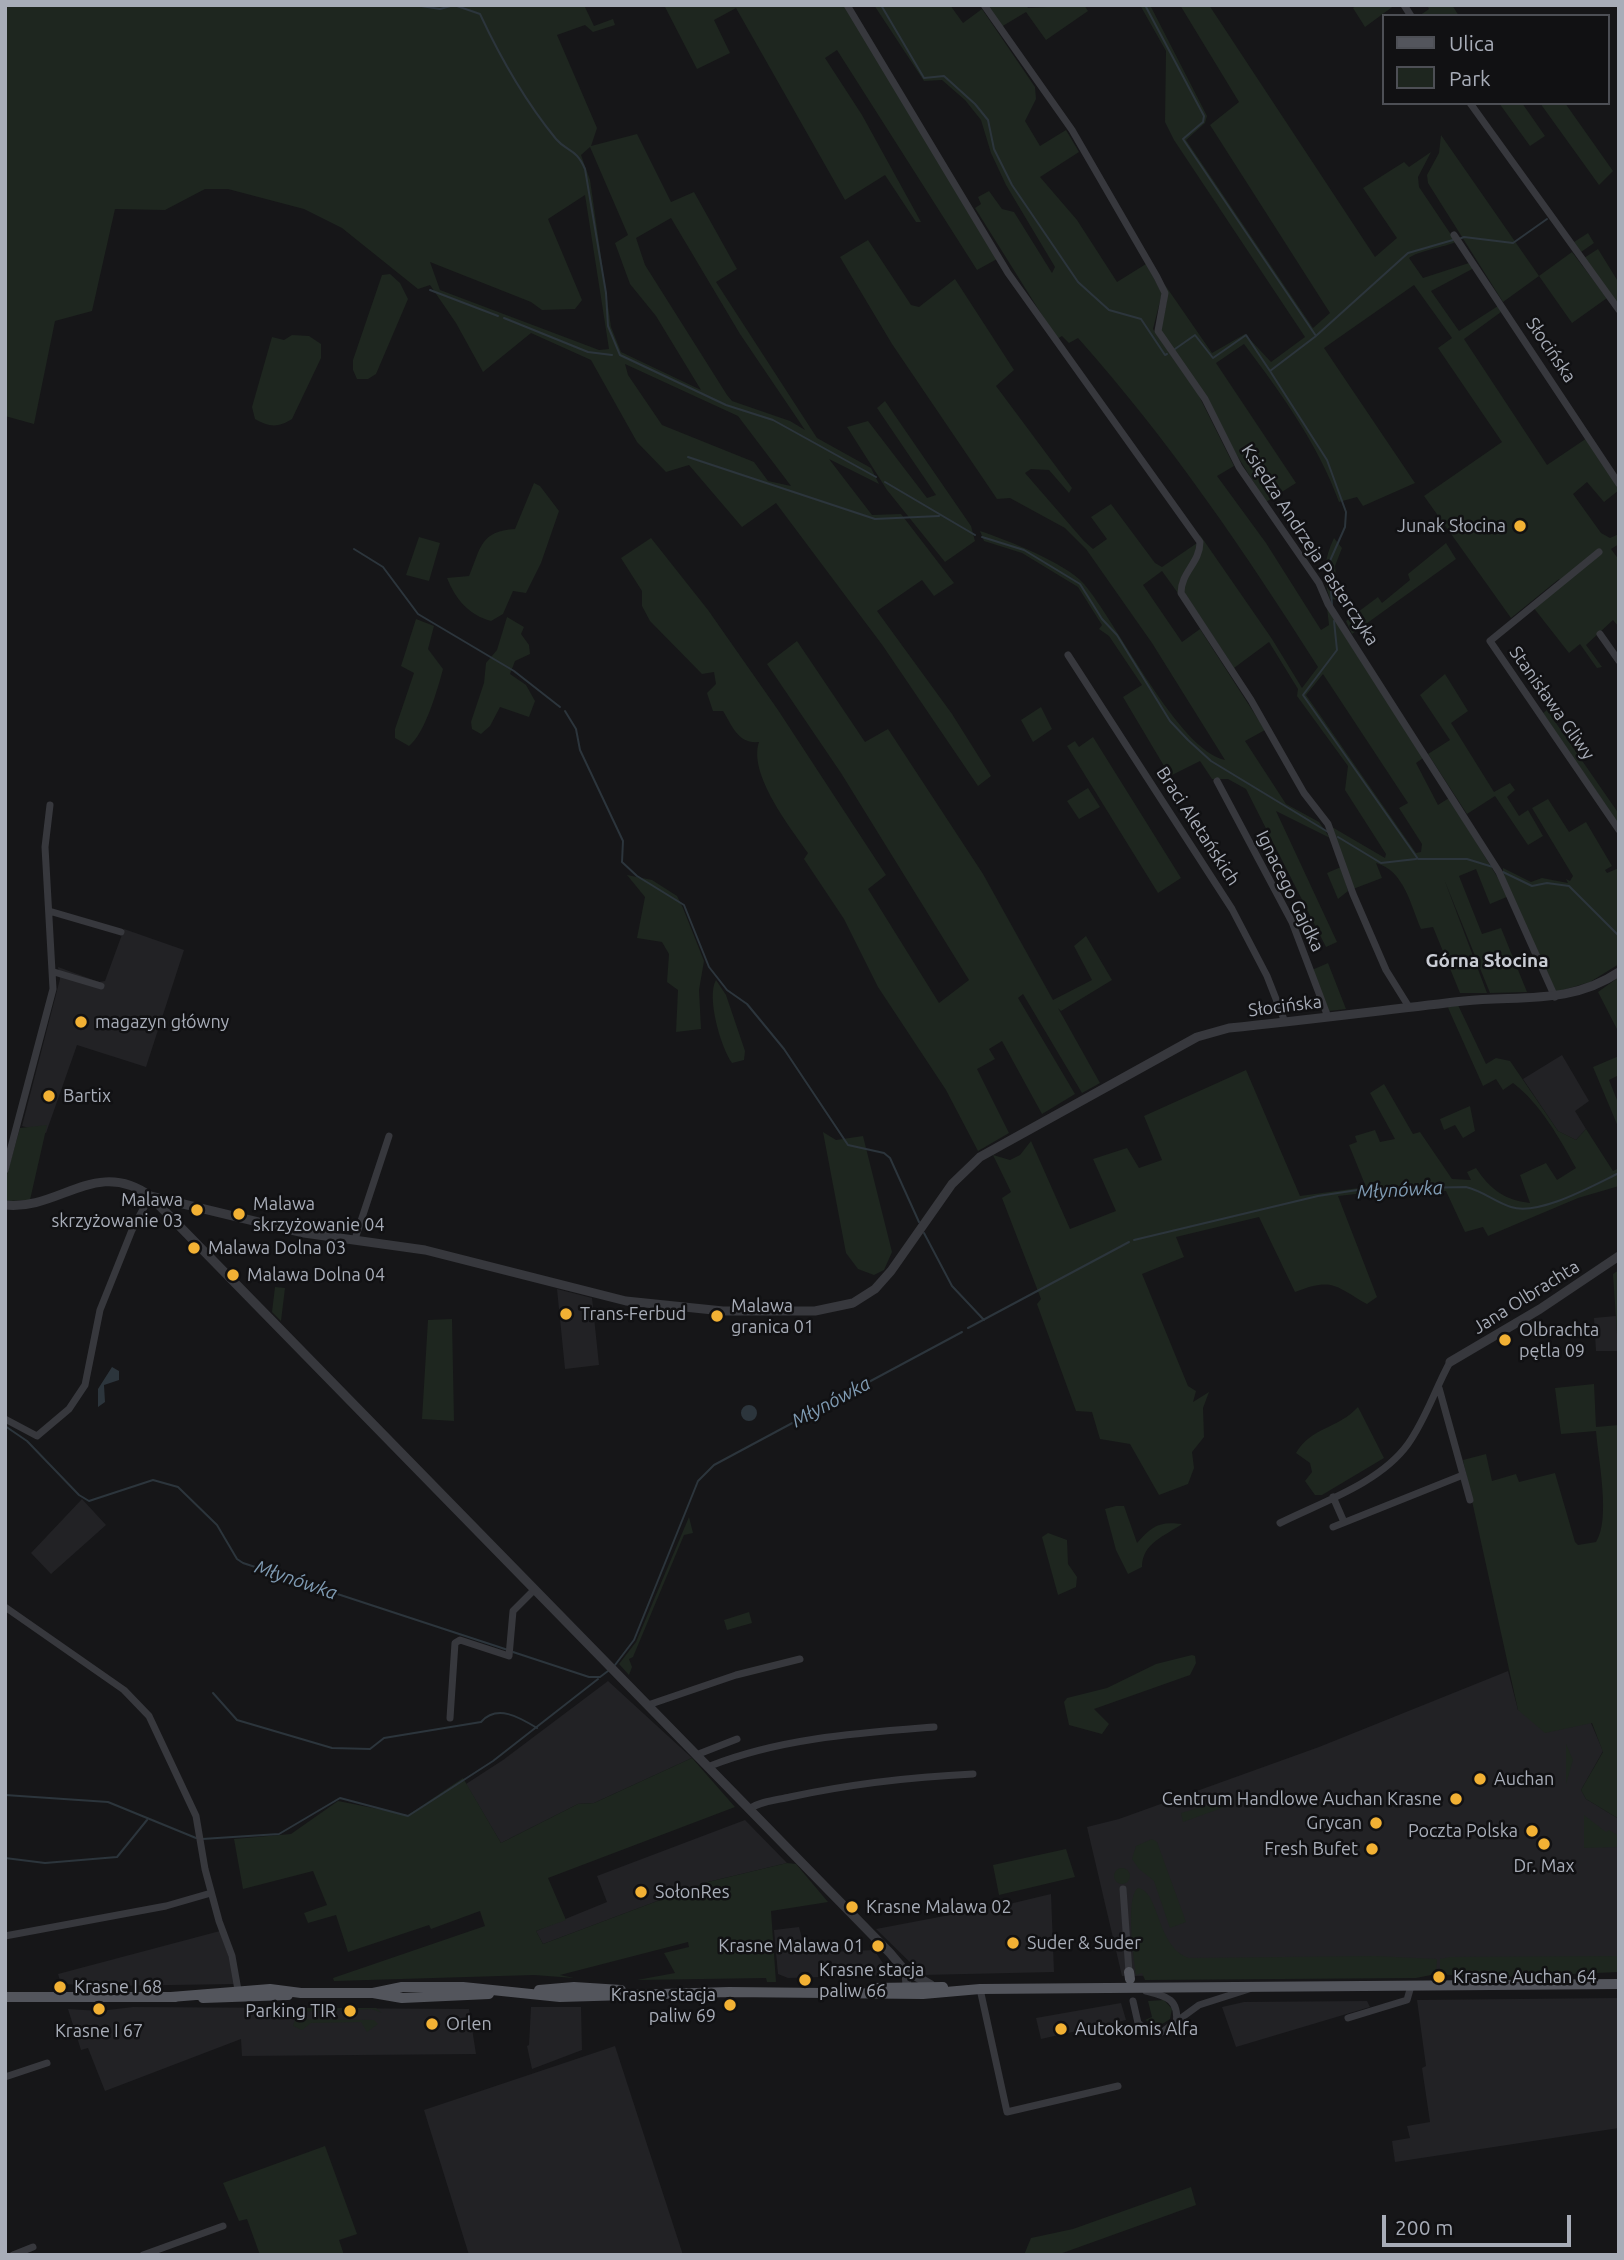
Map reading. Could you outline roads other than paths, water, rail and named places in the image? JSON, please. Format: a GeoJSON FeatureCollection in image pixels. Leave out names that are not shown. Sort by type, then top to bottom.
{"type":"FeatureCollection","features":[{"type":"Feature","properties":{"kind":"main road"},"geometry":{"type":"LineString","coordinates":[[851,1992],[907,1986],[960,1990],[1619,1984]]}},
{"type":"Feature","properties":{"kind":"main road"},"geometry":{"type":"LineString","coordinates":[[171,1997],[238,1990],[455,1998],[574,1987],[643,1993],[897,1994],[927,1989]]}},
{"type":"Feature","properties":{"kind":"main road"},"geometry":{"type":"LineString","coordinates":[[5,1997],[237,1999],[301,1993]]}},
{"type":"Feature","properties":{"kind":"street"},"geometry":{"type":"LineString","coordinates":[[847,5],[1009,273],[1200,542],[1199,555],[1183,577],[1181,593],[1251,700],[1304,793],[1328,824],[1353,894],[1386,970],[1409,1007]]}},
{"type":"Feature","properties":{"kind":"street","name":"Księdza Andrzeja Pasterczyka"},"geometry":{"type":"LineString","coordinates":[[984,5],[1072,130],[1157,277],[1165,293],[1158,331],[1205,399],[1239,467],[1319,583],[1328,604],[1499,872],[1555,998]]}},
{"type":"Feature","properties":{"kind":"street"},"geometry":{"type":"LineString","coordinates":[[1471,105],[1619,310]]}},
{"type":"Feature","properties":{"kind":"street","name":"Słocińska"},"geometry":{"type":"LineString","coordinates":[[1454,235],[1619,484]]}},
{"type":"Feature","properties":{"kind":"street","name":"Stanisława Gliwy"},"geometry":{"type":"LineString","coordinates":[[1599,552],[1490,641],[1619,830]]}},
{"type":"Feature","properties":{"kind":"street"},"geometry":{"type":"LineString","coordinates":[[1600,635],[1619,661]]}},
{"type":"Feature","properties":{"kind":"street","name":"Braci Aletańskich"},"geometry":{"type":"LineString","coordinates":[[1068,655],[1233,909],[1267,976],[1285,1022]]}},
{"type":"Feature","properties":{"kind":"street","name":"Ignacego Gajdka"},"geometry":{"type":"LineString","coordinates":[[1217,781],[1292,922],[1328,1017]]}},
{"type":"Feature","properties":{"kind":"street"},"geometry":{"type":"LineString","coordinates":[[5,1170],[46,1021],[54,972],[45,847],[50,804]]}},
{"type":"Feature","properties":{"kind":"street"},"geometry":{"type":"LineString","coordinates":[[49,911],[121,932]]}},
{"type":"Feature","properties":{"kind":"street"},"geometry":{"type":"LineString","coordinates":[[54,972],[101,986]]}},
{"type":"Feature","properties":{"kind":"street","name":"Słocińska"},"geometry":{"type":"LineString","coordinates":[[150,1196],[304,1233],[430,1252],[626,1301],[713,1311],[815,1311],[853,1303],[875,1289],[891,1271],[952,1184],[980,1157],[1197,1037],[1229,1028],[1409,1007],[1492,999],[1555,998],[1591,988],[1619,972]]}},
{"type":"Feature","properties":{"kind":"street"},"geometry":{"type":"LineString","coordinates":[[355,1239],[389,1136]]}},
{"type":"Feature","properties":{"kind":"street"},"geometry":{"type":"LineString","coordinates":[[5,1205],[34,1204],[105,1181],[126,1184],[150,1196],[927,1989]]}},
{"type":"Feature","properties":{"kind":"street"},"geometry":{"type":"LineString","coordinates":[[5,1419],[37,1436],[77,1400],[88,1374],[100,1310],[132,1230],[150,1196]]}},
{"type":"Feature","properties":{"kind":"street","name":"Jana Olbrachta"},"geometry":{"type":"LineString","coordinates":[[1450,1362],[1543,1307],[1619,1256]]}},
{"type":"Feature","properties":{"kind":"street"},"geometry":{"type":"LineString","coordinates":[[1280,1523],[1333,1497],[1394,1461],[1409,1442],[1450,1362]]}},
{"type":"Feature","properties":{"kind":"street"},"geometry":{"type":"LineString","coordinates":[[1439,1388],[1470,1500]]}},
{"type":"Feature","properties":{"kind":"street"},"geometry":{"type":"LineString","coordinates":[[1332,1527],[1463,1475]]}},
{"type":"Feature","properties":{"kind":"street"},"geometry":{"type":"LineString","coordinates":[[1333,1497],[1345,1522]]}},
{"type":"Feature","properties":{"kind":"street"},"geometry":{"type":"LineString","coordinates":[[450,1718],[454,1643],[460,1640],[510,1651],[513,1611],[535,1588]]}},
{"type":"Feature","properties":{"kind":"street"},"geometry":{"type":"LineString","coordinates":[[5,1607],[135,1699],[149,1716],[169,1753],[196,1816],[211,1893],[232,1956],[238,1990]]}},
{"type":"Feature","properties":{"kind":"street"},"geometry":{"type":"LineString","coordinates":[[648,1705],[736,1675],[800,1660]]}},
{"type":"Feature","properties":{"kind":"street"},"geometry":{"type":"LineString","coordinates":[[710,1766],[774,1745],[855,1733],[934,1727]]}},
{"type":"Feature","properties":{"kind":"street"},"geometry":{"type":"LineString","coordinates":[[696,1755],[737,1739]]}},
{"type":"Feature","properties":{"kind":"street"},"geometry":{"type":"LineString","coordinates":[[749,1809],[759,1804],[815,1792],[919,1776],[973,1774]]}},
{"type":"Feature","properties":{"kind":"street"},"geometry":{"type":"LineString","coordinates":[[1123,1889],[1130,1975]]}},
{"type":"Feature","properties":{"kind":"street"},"geometry":{"type":"LineString","coordinates":[[5,1936],[166,1906],[211,1893]]}},
{"type":"Feature","properties":{"kind":"street"},"geometry":{"type":"LineString","coordinates":[[897,1994],[907,1986],[904,1968]]}},
{"type":"Feature","properties":{"kind":"street"},"geometry":{"type":"LineString","coordinates":[[1348,2018],[1407,2000],[1411,1986]]}},
{"type":"Feature","properties":{"kind":"street"},"geometry":{"type":"LineString","coordinates":[[1132,2001],[1136,2020],[1149,2031],[1166,2031],[1199,2005],[1256,1987]]}},
{"type":"Feature","properties":{"kind":"street"},"geometry":{"type":"LineString","coordinates":[[980,1989],[1006,2112],[1118,2086]]}},
{"type":"Feature","properties":{"kind":"street"},"geometry":{"type":"LineString","coordinates":[[1139,1989],[1170,1998],[1177,2008],[1176,2024]]}},
{"type":"Feature","properties":{"kind":"street"},"geometry":{"type":"LineString","coordinates":[[5,2077],[47,2063]]}},
{"type":"Feature","properties":{"kind":"street"},"geometry":{"type":"LineString","coordinates":[[143,2255],[223,2226]]}},
{"type":"Feature","properties":{"kind":"street"},"geometry":{"type":"LineString","coordinates":[[13,2255],[33,2247]]}},
{"type":"Feature","properties":{"kind":"waterway"},"geometry":{"type":"LineString","coordinates":[[415,5],[440,9],[454,5],[480,14],[505,63],[534,110],[556,139],[582,162],[606,293],[608,326],[620,355],[726,405],[773,420],[876,477]]}},
{"type":"Feature","properties":{"kind":"waterway"},"geometry":{"type":"LineString","coordinates":[[881,5],[924,78],[944,76],[975,104],[988,120],[994,149],[1012,185],[1078,282],[1109,310],[1141,319],[1165,355],[1167,354]]}},
{"type":"Feature","properties":{"kind":"waterway"},"geometry":{"type":"LineString","coordinates":[[1145,5],[1204,116],[1203,122],[1183,139],[1316,336],[1270,371],[1327,460],[1346,512],[1345,527],[1329,563],[1332,605]]}},
{"type":"Feature","properties":{"kind":"waterway"},"geometry":{"type":"LineString","coordinates":[[1459,239],[1464,237],[1513,243],[1547,219]]}},
{"type":"Feature","properties":{"kind":"waterway"},"geometry":{"type":"LineString","coordinates":[[1317,335],[1408,253],[1453,240]]}},
{"type":"Feature","properties":{"kind":"waterway"},"geometry":{"type":"LineString","coordinates":[[430,290],[498,316]]}},
{"type":"Feature","properties":{"kind":"waterway"},"geometry":{"type":"LineString","coordinates":[[504,318],[588,352],[612,355]]}},
{"type":"Feature","properties":{"kind":"waterway"},"geometry":{"type":"LineString","coordinates":[[1175,349],[1195,335],[1213,358],[1246,335],[1270,371]]}},
{"type":"Feature","properties":{"kind":"waterway"},"geometry":{"type":"LineString","coordinates":[[688,457],[875,519],[939,516]]}},
{"type":"Feature","properties":{"kind":"waterway"},"geometry":{"type":"LineString","coordinates":[[885,482],[975,535]]}},
{"type":"Feature","properties":{"kind":"waterway"},"geometry":{"type":"LineString","coordinates":[[982,537],[1024,550],[1080,584],[1102,619],[1117,635],[1170,721],[1188,740],[1211,761],[1328,832]]}},
{"type":"Feature","properties":{"kind":"waterway"},"geometry":{"type":"LineString","coordinates":[[354,549],[383,567],[418,614],[514,671],[560,707]]}},
{"type":"Feature","properties":{"kind":"waterway"},"geometry":{"type":"LineString","coordinates":[[1334,621],[1337,650],[1303,695],[1418,859],[1467,859],[1493,867]]}},
{"type":"Feature","properties":{"kind":"waterway"},"geometry":{"type":"LineString","coordinates":[[565,711],[576,729],[580,750],[623,841],[622,862],[637,876],[684,905],[709,967],[727,990],[747,1004],[784,1049],[848,1145],[884,1153],[890,1158],[919,1222]]}},
{"type":"Feature","properties":{"kind":"waterway"},"geometry":{"type":"LineString","coordinates":[[1338,837],[1381,863],[1416,859]]}},
{"type":"Feature","properties":{"kind":"waterway"},"geometry":{"type":"LineString","coordinates":[[1503,872],[1532,886],[1547,883],[1569,886],[1619,936]]}},
{"type":"Feature","properties":{"kind":"waterway","name":"Młynówka"},"geometry":{"type":"LineString","coordinates":[[1134,1240],[1318,1196],[1364,1189],[1466,1187],[1511,1207],[1523,1209],[1550,1204],[1619,1173]]}},
{"type":"Feature","properties":{"kind":"waterway"},"geometry":{"type":"LineString","coordinates":[[924,1233],[952,1286],[984,1320]]}},
{"type":"Feature","properties":{"kind":"waterway","name":"Młynówka"},"geometry":{"type":"LineString","coordinates":[[968,1328],[1129,1242]]}},
{"type":"Feature","properties":{"kind":"waterway","name":"Młynówka"},"geometry":{"type":"LineString","coordinates":[[615,1665],[634,1640],[698,1481],[714,1465],[962,1332]]}},
{"type":"Feature","properties":{"kind":"waterway","name":"Młynówka"},"geometry":{"type":"LineString","coordinates":[[5,1426],[27,1441],[79,1495],[89,1501],[153,1480],[178,1487],[217,1525],[237,1559],[243,1563],[508,1650]]}},
{"type":"Feature","properties":{"kind":"waterway","name":"Młynówka"},"geometry":{"type":"LineString","coordinates":[[513,1652],[589,1677],[600,1677],[608,1671]]}},
{"type":"Feature","properties":{"kind":"waterway","name":"Młynówka"},"geometry":{"type":"LineString","coordinates":[[202,1839],[279,1834],[340,1798],[408,1816],[493,1761],[598,1679]]}},
{"type":"Feature","properties":{"kind":"waterway"},"geometry":{"type":"LineString","coordinates":[[213,1693],[237,1720],[332,1748],[370,1749],[384,1738],[481,1722],[501,1713],[537,1728]]}},
{"type":"Feature","properties":{"kind":"waterway","name":"Młynówka"},"geometry":{"type":"LineString","coordinates":[[5,1795],[108,1802],[196,1838]]}},
{"type":"Feature","properties":{"kind":"waterway"},"geometry":{"type":"LineString","coordinates":[[5,1858],[45,1863],[117,1857],[147,1820]]}},
{"type":"Feature","properties":{"kind":"place","name":"Junak Słocina"},"geometry":{"type":"Point","coordinates":[1520,526]}},
{"type":"Feature","properties":{"kind":"place","name":"magazyn główny"},"geometry":{"type":"Point","coordinates":[81,1022]}},
{"type":"Feature","properties":{"kind":"place","name":"Bartix"},"geometry":{"type":"Point","coordinates":[49,1096]}},
{"type":"Feature","properties":{"kind":"place","name":"Malawa skrzyżowanie 03"},"geometry":{"type":"Point","coordinates":[197,1210]}},
{"type":"Feature","properties":{"kind":"place","name":"Malawa skrzyżowanie 04"},"geometry":{"type":"Point","coordinates":[239,1214]}},
{"type":"Feature","properties":{"kind":"place","name":"Malawa Dolna 03"},"geometry":{"type":"Point","coordinates":[194,1248]}},
{"type":"Feature","properties":{"kind":"place","name":"Malawa Dolna 04"},"geometry":{"type":"Point","coordinates":[233,1275]}},
{"type":"Feature","properties":{"kind":"place","name":"Trans-Ferbud"},"geometry":{"type":"Point","coordinates":[566,1314]}},
{"type":"Feature","properties":{"kind":"place","name":"Malawa granica 01"},"geometry":{"type":"Point","coordinates":[717,1316]}},
{"type":"Feature","properties":{"kind":"place","name":"Olbrachta pętla 09"},"geometry":{"type":"Point","coordinates":[1505,1340]}},
{"type":"Feature","properties":{"kind":"place","name":"Auchan"},"geometry":{"type":"Point","coordinates":[1480,1779]}},
{"type":"Feature","properties":{"kind":"place","name":"Centrum Handlowe Auchan Krasne"},"geometry":{"type":"Point","coordinates":[1456,1799]}},
{"type":"Feature","properties":{"kind":"place","name":"Grycan"},"geometry":{"type":"Point","coordinates":[1376,1823]}},
{"type":"Feature","properties":{"kind":"place","name":"Poczta Polska"},"geometry":{"type":"Point","coordinates":[1532,1831]}},
{"type":"Feature","properties":{"kind":"place","name":"Dr. Max"},"geometry":{"type":"Point","coordinates":[1544,1844]}},
{"type":"Feature","properties":{"kind":"place","name":"Fresh Bufet"},"geometry":{"type":"Point","coordinates":[1372,1849]}},
{"type":"Feature","properties":{"kind":"place","name":"SołonRes"},"geometry":{"type":"Point","coordinates":[641,1892]}},
{"type":"Feature","properties":{"kind":"place","name":"Krasne Malawa 02"},"geometry":{"type":"Point","coordinates":[852,1907]}},
{"type":"Feature","properties":{"kind":"place","name":"Suder & Suder"},"geometry":{"type":"Point","coordinates":[1013,1943]}},
{"type":"Feature","properties":{"kind":"place","name":"Krasne Malawa 01"},"geometry":{"type":"Point","coordinates":[878,1946]}},
{"type":"Feature","properties":{"kind":"place","name":"Krasne Auchan 64"},"geometry":{"type":"Point","coordinates":[1439,1977]}},
{"type":"Feature","properties":{"kind":"place","name":"Krasne stacja paliw 66"},"geometry":{"type":"Point","coordinates":[805,1980]}},
{"type":"Feature","properties":{"kind":"place","name":"Krasne I 68"},"geometry":{"type":"Point","coordinates":[60,1987]}},
{"type":"Feature","properties":{"kind":"place","name":"Krasne stacja paliw 69"},"geometry":{"type":"Point","coordinates":[730,2005]}},
{"type":"Feature","properties":{"kind":"place","name":"Krasne I 67"},"geometry":{"type":"Point","coordinates":[99,2009]}},
{"type":"Feature","properties":{"kind":"place","name":"Parking TIR"},"geometry":{"type":"Point","coordinates":[350,2011]}},
{"type":"Feature","properties":{"kind":"place","name":"Orlen"},"geometry":{"type":"Point","coordinates":[432,2024]}},
{"type":"Feature","properties":{"kind":"place","name":"Autokomis Alfa"},"geometry":{"type":"Point","coordinates":[1061,2029]}},
{"type":"Feature","properties":{"kind":"district","name":"Górna Słocina"},"geometry":{"type":"Point","coordinates":[1487,961]}}]}
